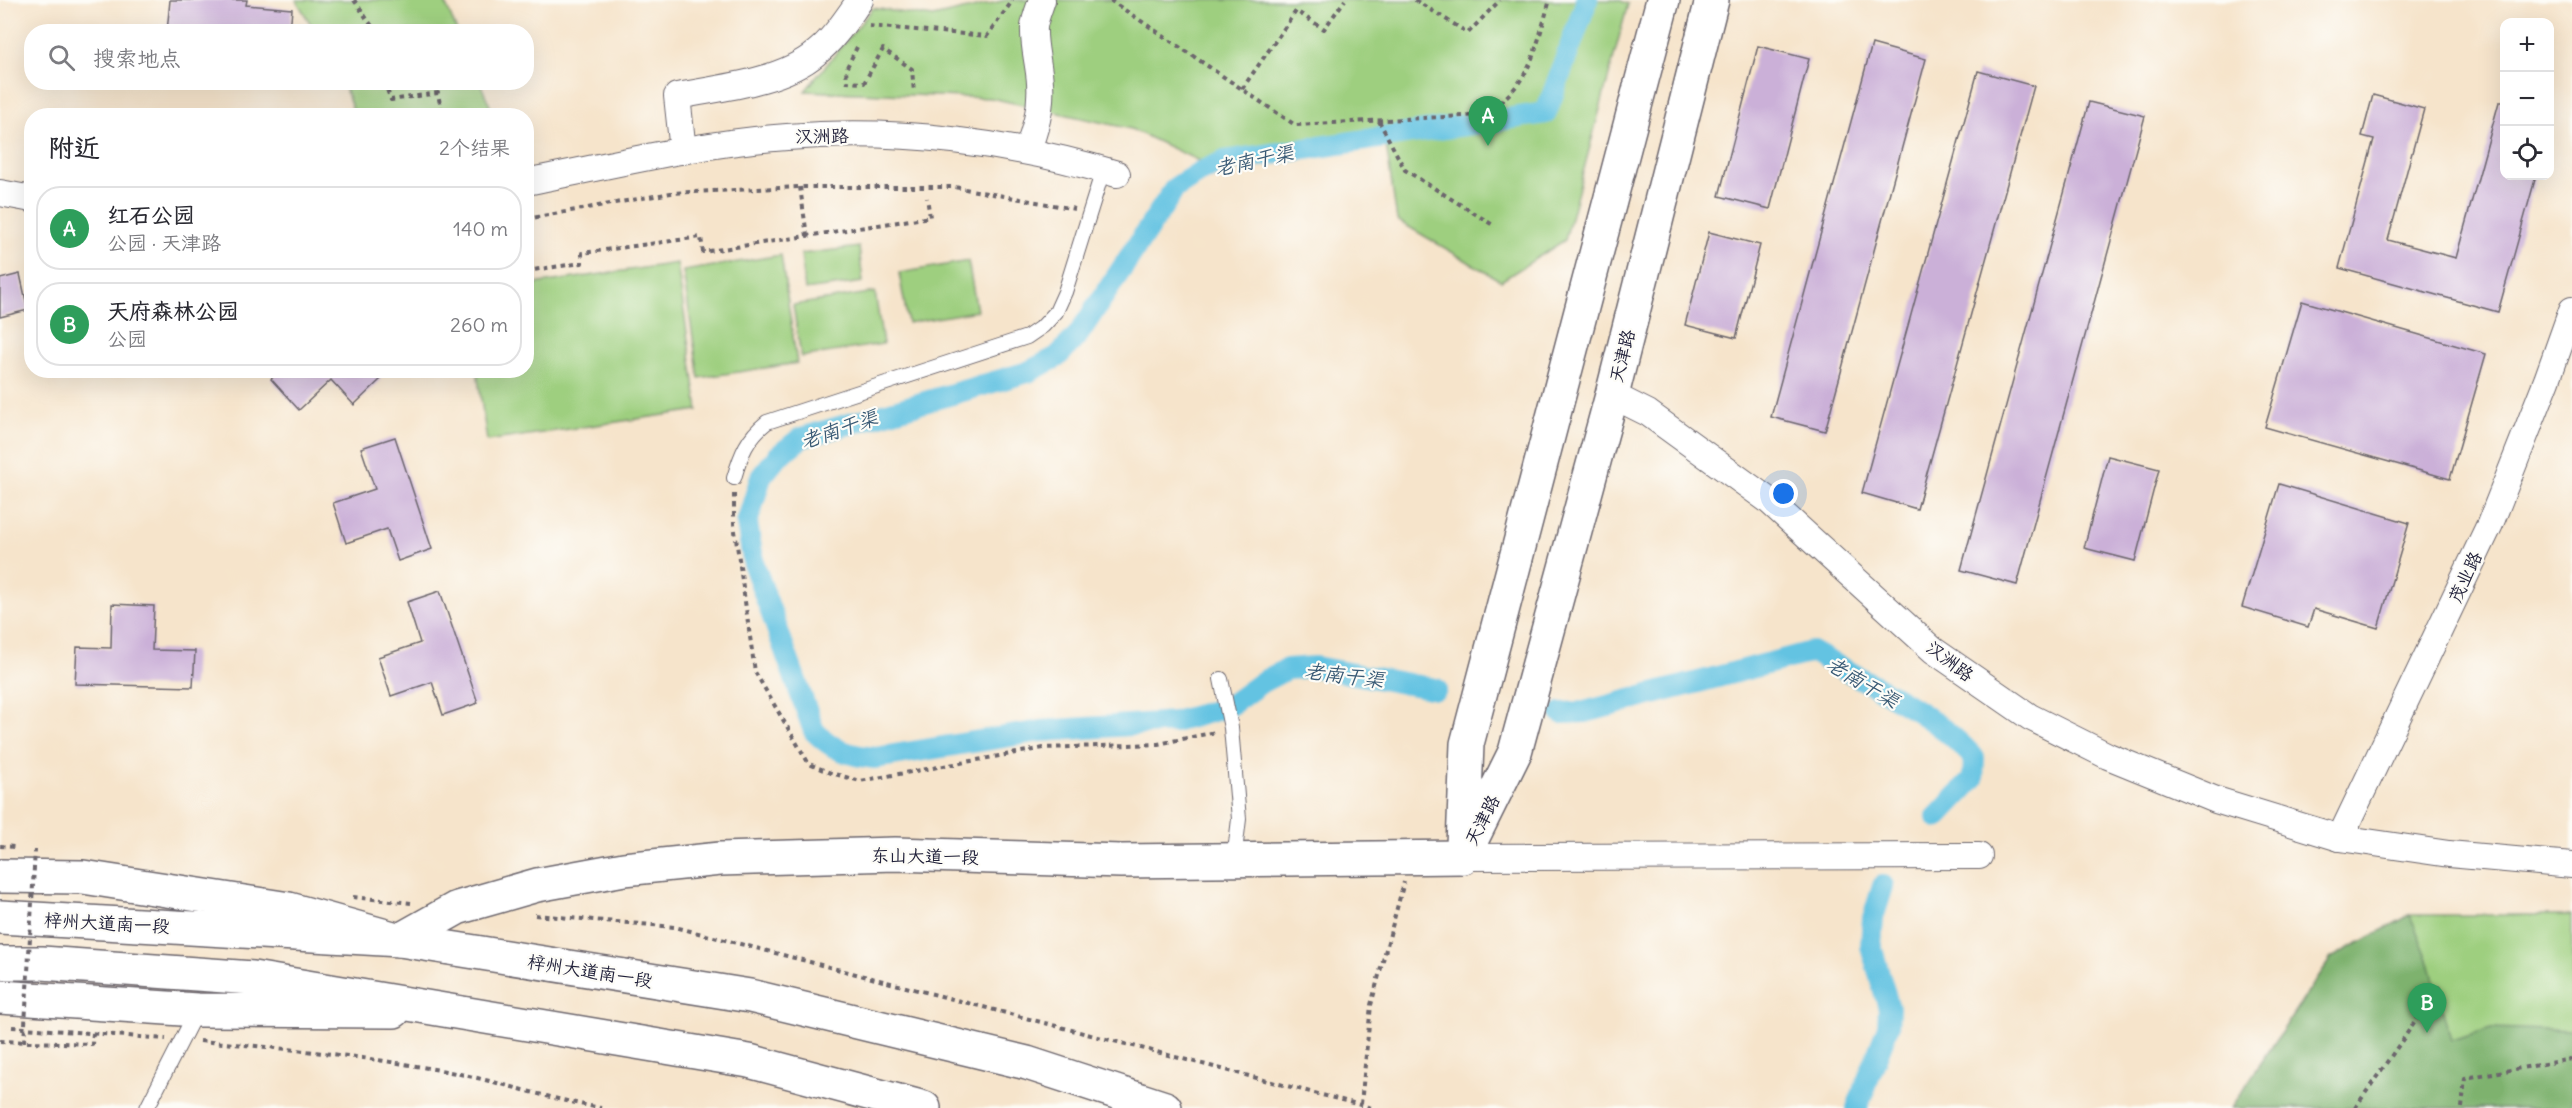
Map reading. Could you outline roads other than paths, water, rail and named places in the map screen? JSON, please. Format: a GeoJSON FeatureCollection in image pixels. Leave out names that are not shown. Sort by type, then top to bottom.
{"type":"FeatureCollection","features":[{"type":"Feature","properties":{"kind":"main road","name":"天津路"},"geometry":{"type":"LineString","coordinates":[[1463,857],[1467,744],[1663,0]]}},
{"type":"Feature","properties":{"kind":"main road","name":"天津路"},"geometry":{"type":"LineString","coordinates":[[1463,857],[1515,753],[1612,395],[1709,1]]}},
{"type":"Feature","properties":{"kind":"main road","name":"东山大道一段"},"geometry":{"type":"LineString","coordinates":[[400,940],[457,908],[537,885],[624,869],[720,859],[895,854],[1121,861],[1463,857]]}},
{"type":"Feature","properties":{"kind":"main road"},"geometry":{"type":"LineString","coordinates":[[0,876],[83,877],[277,907],[400,940]]}},
{"type":"Feature","properties":{"kind":"main road","name":"梓州大道南一段"},"geometry":{"type":"LineString","coordinates":[[0,917],[400,940],[750,996],[1027,1063],[1165,1108]]}},
{"type":"Feature","properties":{"kind":"main road"},"geometry":{"type":"LineString","coordinates":[[0,963],[42,963],[253,978],[749,1061],[924,1108]]}},
{"type":"Feature","properties":{"kind":"main road"},"geometry":{"type":"LineString","coordinates":[[0,997],[197,1010],[448,1011]]}},
{"type":"Feature","properties":{"kind":"street"},"geometry":{"type":"LineString","coordinates":[[683,151],[677,96],[784,72],[816,54],[860,0]]}},
{"type":"Feature","properties":{"kind":"street"},"geometry":{"type":"LineString","coordinates":[[1027,151],[1039,109],[1040,83],[1035,56],[1034,26],[1042,0]]}},
{"type":"Feature","properties":{"kind":"street","name":"汉洲路"},"geometry":{"type":"LineString","coordinates":[[534,180],[683,151],[787,137],[876,135],[955,141],[1027,151],[1110,172]]}},
{"type":"Feature","properties":{"kind":"street"},"geometry":{"type":"LineString","coordinates":[[0,193],[24,198]]}},
{"type":"Feature","properties":{"kind":"street","name":"茂业路"},"geometry":{"type":"LineString","coordinates":[[2340,837],[2490,524],[2572,310]]}},
{"type":"Feature","properties":{"kind":"street","name":"汉洲路"},"geometry":{"type":"LineString","coordinates":[[1612,395],[1648,413],[1768,500],[1933,650],[2030,717],[2108,756],[2216,800],[2340,837],[2449,854],[2572,865]]}},
{"type":"Feature","properties":{"kind":"street"},"geometry":{"type":"LineString","coordinates":[[1463,857],[1979,856]]}},
{"type":"Feature","properties":{"kind":"lane"},"geometry":{"type":"LineString","coordinates":[[734,478],[743,449],[754,433],[767,422],[1026,337],[1043,326],[1056,312],[1065,292],[1090,212],[1110,172]]}},
{"type":"Feature","properties":{"kind":"lane"},"geometry":{"type":"LineString","coordinates":[[1221,679],[1231,728],[1239,819],[1234,860]]}},
{"type":"Feature","properties":{"kind":"lane"},"geometry":{"type":"LineString","coordinates":[[147,1108],[197,1010]]}},
{"type":"Feature","properties":{"kind":"waterway","name":"老南干渠"},"geometry":{"type":"LineString","coordinates":[[1436,689],[1315,667],[1287,669],[1262,682],[1228,707],[1174,722],[1041,731],[875,758],[857,755],[835,748],[814,731],[754,565],[747,523],[761,477],[778,456],[801,438],[1028,372],[1057,357],[1078,335],[1175,188],[1200,172],[1225,161],[1546,113],[1587,0]]}},
{"type":"Feature","properties":{"kind":"waterway","name":"老南干渠"},"geometry":{"type":"LineString","coordinates":[[1561,713],[1585,712],[1812,652],[1919,712],[1958,742],[1974,758],[1973,779],[1937,817]]}},
{"type":"Feature","properties":{"kind":"waterway","name":"老南干渠"},"geometry":{"type":"LineString","coordinates":[[1857,1108],[1888,1027],[1889,1008],[1871,946],[1873,918],[1883,886]]}},
{"type":"Feature","properties":{"kind":"place","name":"红石公园"},"geometry":{"type":"Point","coordinates":[1488,146]}},
{"type":"Feature","properties":{"kind":"place","name":"天府森林公园"},"geometry":{"type":"Point","coordinates":[2427,1033]}}]}
